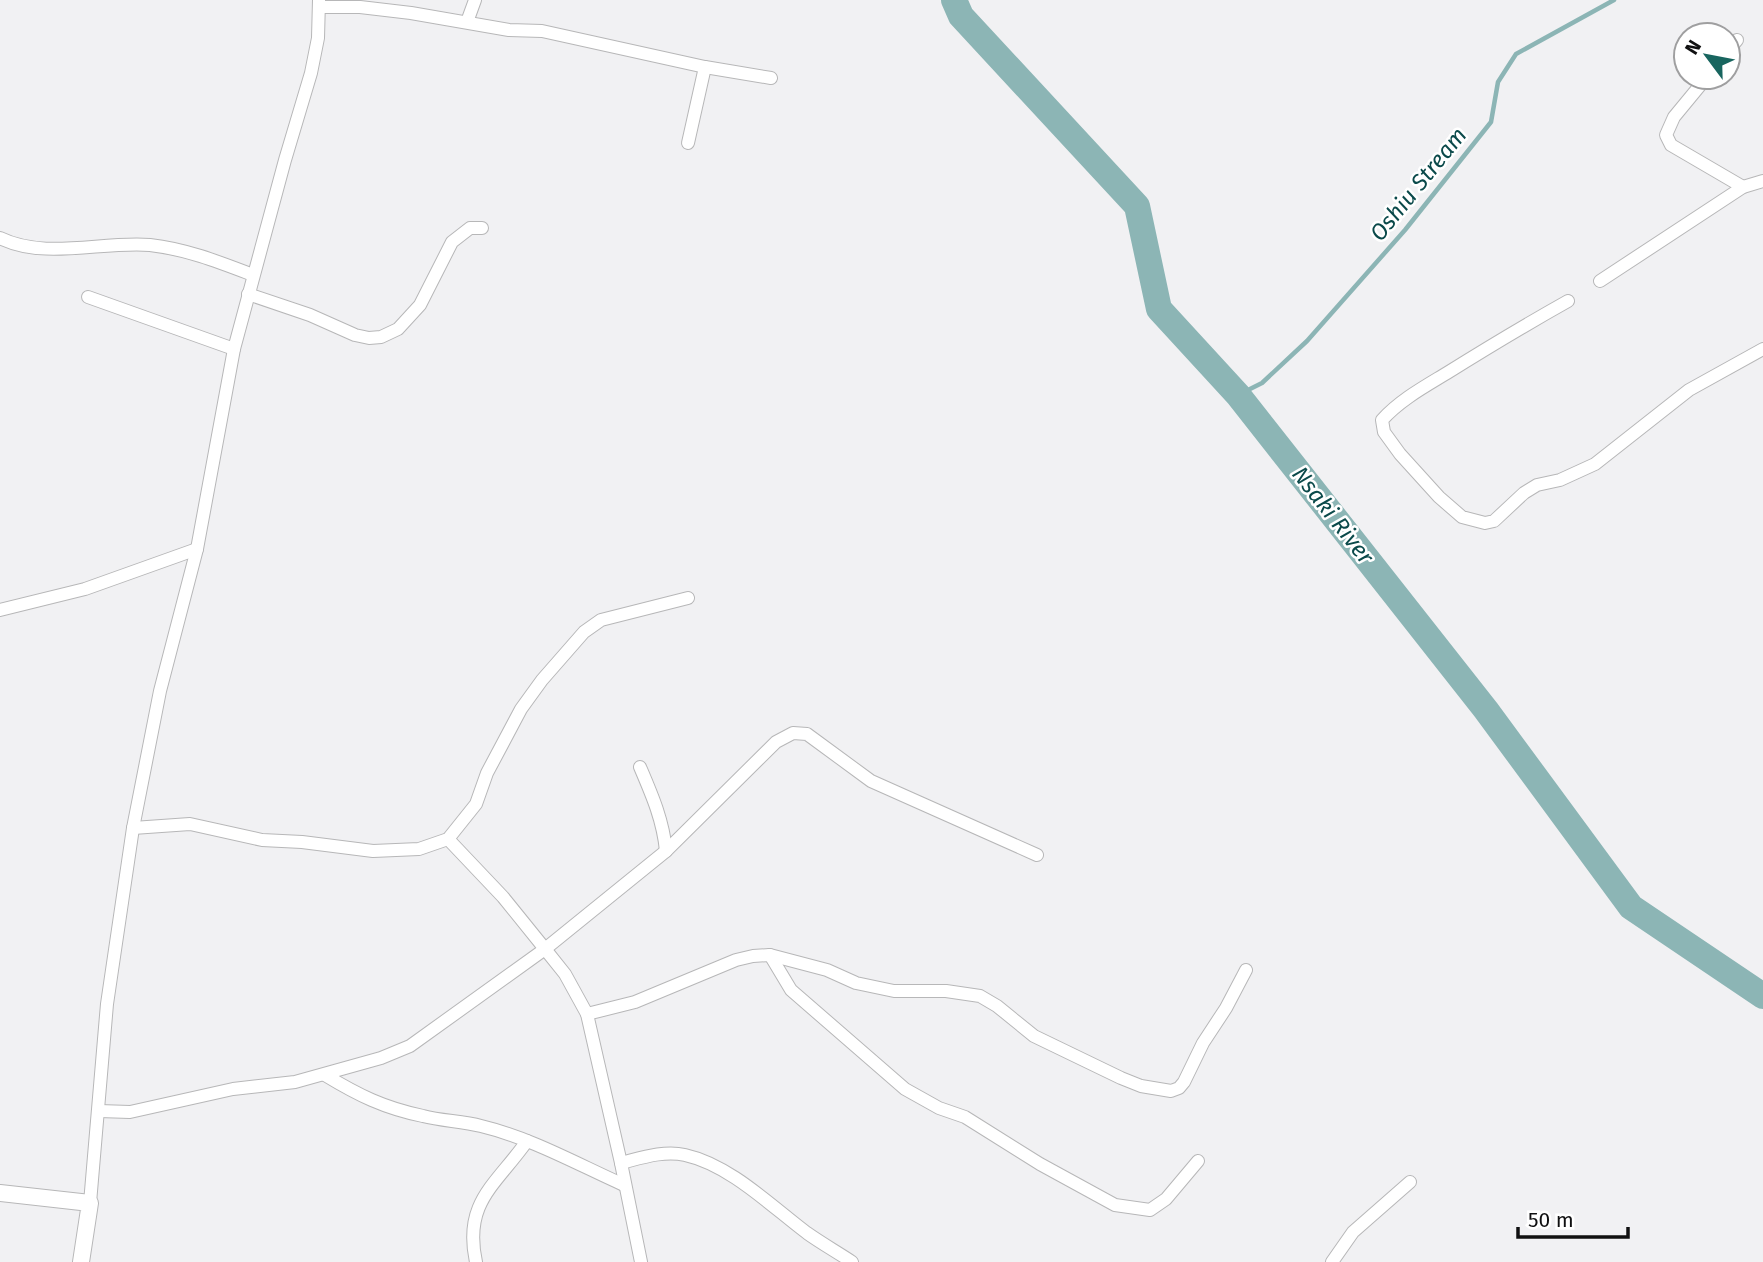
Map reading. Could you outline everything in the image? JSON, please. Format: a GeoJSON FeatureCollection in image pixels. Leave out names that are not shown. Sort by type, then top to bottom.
{"type":"FeatureCollection","features":[{"type":"Feature","properties":{"kind":"street"},"geometry":{"type":"LineString","coordinates":[[467,22],[475,0]]}},
{"type":"Feature","properties":{"kind":"street"},"geometry":{"type":"LineString","coordinates":[[81,1262],[90,1203],[107,1004],[133,828],[160,691],[197,549],[234,349],[312,73],[320,4],[467,22],[509,30],[542,31],[705,67],[771,78]]}},
{"type":"Feature","properties":{"kind":"street"},"geometry":{"type":"LineString","coordinates":[[688,143],[705,67]]}},
{"type":"Feature","properties":{"kind":"street"},"geometry":{"type":"LineString","coordinates":[[1695,91],[1674,117],[1667,135],[1671,145],[1743,187]]}},
{"type":"Feature","properties":{"kind":"street"},"geometry":{"type":"LineString","coordinates":[[1600,281],[1743,187],[1763,181]]}},
{"type":"Feature","properties":{"kind":"street"},"geometry":{"type":"LineString","coordinates":[[248,294],[310,315],[355,335],[381,337],[398,329],[420,305],[452,242],[470,228],[482,228]]}},
{"type":"Feature","properties":{"kind":"street"},"geometry":{"type":"LineString","coordinates":[[0,238],[14,245],[38,248],[147,245],[182,250],[253,275]]}},
{"type":"Feature","properties":{"kind":"street"},"geometry":{"type":"LineString","coordinates":[[88,297],[234,349]]}},
{"type":"Feature","properties":{"kind":"street"},"geometry":{"type":"LineString","coordinates":[[1568,301],[1424,387],[1393,408],[1382,420],[1384,432],[1399,454],[1439,497],[1462,517],[1485,523],[1494,521],[1524,493],[1537,485],[1560,480],[1595,464],[1689,390],[1763,349]]}},
{"type":"Feature","properties":{"kind":"street"},"geometry":{"type":"LineString","coordinates":[[0,610],[85,589],[197,549]]}},
{"type":"Feature","properties":{"kind":"street"},"geometry":{"type":"LineString","coordinates":[[133,828],[190,824],[262,840],[373,851],[419,849],[448,839],[476,804],[492,763],[521,709],[542,680],[584,632],[601,620],[688,598]]}},
{"type":"Feature","properties":{"kind":"street"},"geometry":{"type":"LineString","coordinates":[[99,1111],[130,1112],[233,1088],[295,1082],[382,1058],[410,1046],[545,949],[666,851],[776,742],[793,733],[807,734],[871,781],[1037,855]]}},
{"type":"Feature","properties":{"kind":"street"},"geometry":{"type":"LineString","coordinates":[[640,767],[657,806],[666,851]]}},
{"type":"Feature","properties":{"kind":"street"},"geometry":{"type":"LineString","coordinates":[[448,839],[503,897],[565,974],[587,1014],[641,1262]]}},
{"type":"Feature","properties":{"kind":"street"},"geometry":{"type":"LineString","coordinates":[[587,1014],[635,1002],[736,960],[770,955],[827,970],[856,983],[894,992],[946,991],[980,996],[990,1000],[1034,1036],[1140,1086],[1171,1091],[1184,1082],[1246,970]]}},
{"type":"Feature","properties":{"kind":"street"},"geometry":{"type":"LineString","coordinates":[[770,955],[791,990],[905,1088],[939,1108],[965,1117],[1115,1205],[1150,1210],[1166,1199],[1198,1161]]}},
{"type":"Feature","properties":{"kind":"street"},"geometry":{"type":"LineString","coordinates":[[325,1075],[361,1097],[387,1107],[423,1117],[480,1126],[527,1141],[624,1185]]}},
{"type":"Feature","properties":{"kind":"street"},"geometry":{"type":"LineString","coordinates":[[476,1262],[474,1219],[479,1203],[527,1141]]}},
{"type":"Feature","properties":{"kind":"street"},"geometry":{"type":"LineString","coordinates":[[621,1163],[655,1155],[684,1155],[707,1163],[759,1194],[810,1235],[852,1262]]}},
{"type":"Feature","properties":{"kind":"street"},"geometry":{"type":"LineString","coordinates":[[1332,1262],[1353,1232],[1410,1182]]}},
{"type":"Feature","properties":{"kind":"street"},"geometry":{"type":"LineString","coordinates":[[0,1193],[90,1203]]}},
{"type":"Feature","properties":{"kind":"waterway","name":"Nsaki River"},"geometry":{"type":"LineString","coordinates":[[954,0],[961,16],[1137,206],[1159,309],[1238,395],[1486,710],[1631,907],[1763,996]]}},
{"type":"Feature","properties":{"kind":"waterway","name":"Oshiu Stream"},"geometry":{"type":"LineString","coordinates":[[1238,395],[1262,383],[1307,341],[1405,230],[1491,122],[1498,82],[1516,54],[1614,0]]}}]}
